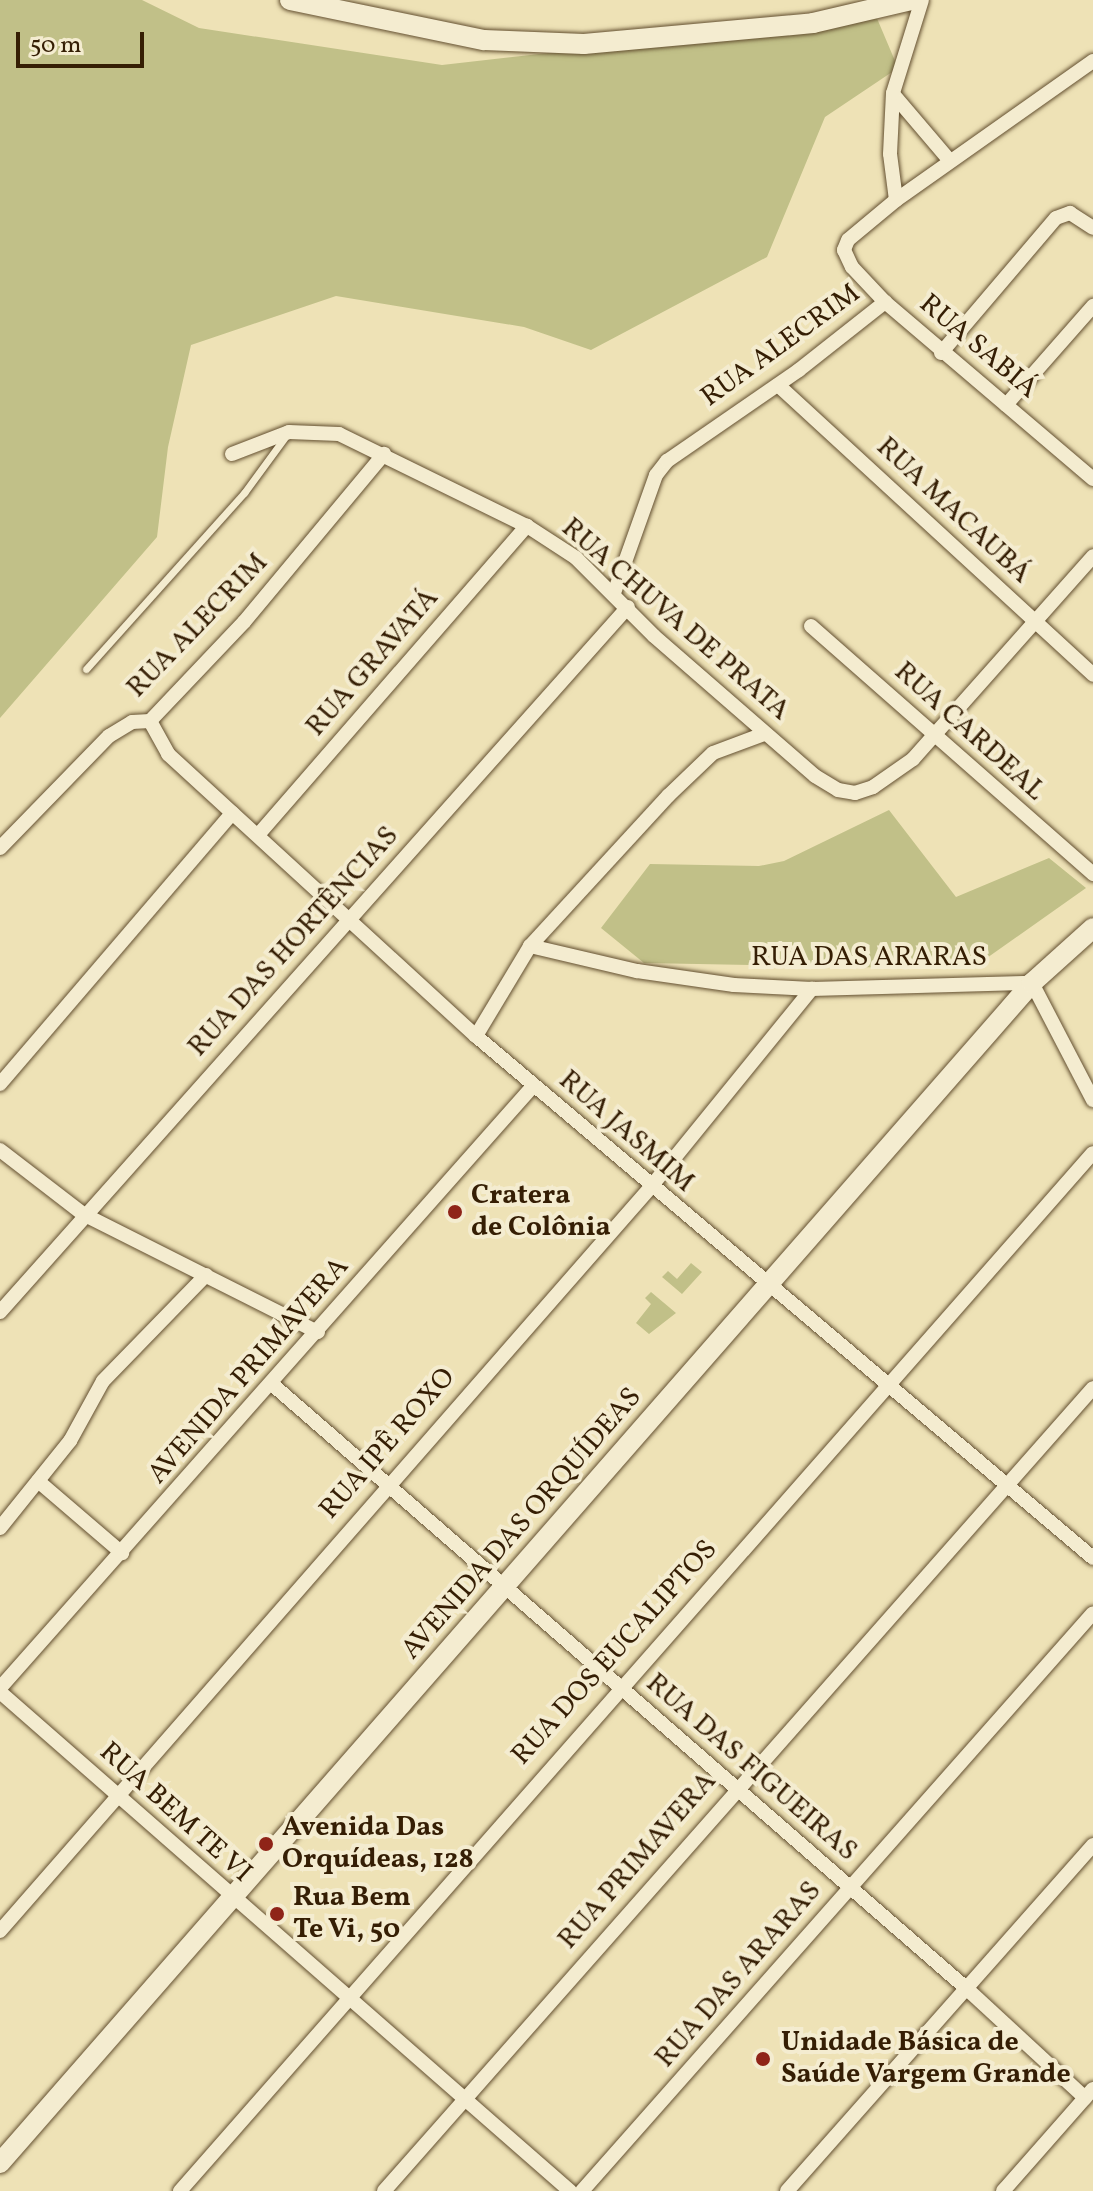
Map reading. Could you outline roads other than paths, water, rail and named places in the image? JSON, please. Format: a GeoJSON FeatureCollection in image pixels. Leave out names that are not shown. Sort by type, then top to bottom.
{"type":"FeatureCollection","features":[{"type":"Feature","properties":{"kind":"street"},"geometry":{"type":"LineString","coordinates":[[290,0],[484,40],[584,44],[802,25],[911,0]]}},
{"type":"Feature","properties":{"kind":"street"},"geometry":{"type":"LineString","coordinates":[[922,0],[893,93],[890,154],[896,200],[1093,61]]}},
{"type":"Feature","properties":{"kind":"street"},"geometry":{"type":"LineString","coordinates":[[893,93],[950,161]]}},
{"type":"Feature","properties":{"kind":"street","name":"RUA SABIÁ"},"geometry":{"type":"LineString","coordinates":[[896,200],[844,244],[852,267],[941,353],[1093,479]]}},
{"type":"Feature","properties":{"kind":"street"},"geometry":{"type":"LineString","coordinates":[[941,353],[1056,218],[1070,213],[1093,228]]}},
{"type":"Feature","properties":{"kind":"street","name":"RUA ALECRIM"},"geometry":{"type":"LineString","coordinates":[[614,593],[652,485],[667,461],[778,385],[885,302]]}},
{"type":"Feature","properties":{"kind":"street"},"geometry":{"type":"LineString","coordinates":[[1006,405],[1093,306]]}},
{"type":"Feature","properties":{"kind":"street","name":"RUA MACAUBÁ"},"geometry":{"type":"LineString","coordinates":[[778,385],[1093,675]]}},
{"type":"Feature","properties":{"kind":"street","name":"RUA CHUVA DE PRATA"},"geometry":{"type":"LineString","coordinates":[[232,454],[289,432],[339,434],[527,526],[614,593],[764,734],[838,790],[855,793],[888,778],[934,736]]}},
{"type":"Feature","properties":{"kind":"street","name":"RUA ALECRIM"},"geometry":{"type":"LineString","coordinates":[[0,848],[109,736],[132,722],[150,721],[244,622],[384,454]]}},
{"type":"Feature","properties":{"kind":"street","name":"RUA GRAVATÁ"},"geometry":{"type":"LineString","coordinates":[[258,835],[527,526]]}},
{"type":"Feature","properties":{"kind":"street"},"geometry":{"type":"LineString","coordinates":[[934,736],[1093,556]]}},
{"type":"Feature","properties":{"kind":"street","name":"RUA DAS HORTÊNCIAS"},"geometry":{"type":"LineString","coordinates":[[0,1312],[83,1214],[628,607]]}},
{"type":"Feature","properties":{"kind":"street","name":"RUA CARDEAL"},"geometry":{"type":"LineString","coordinates":[[811,626],[1093,874]]}},
{"type":"Feature","properties":{"kind":"street","name":"RUA JASMIM"},"geometry":{"type":"LineString","coordinates":[[150,721],[168,754],[476,1036],[650,1188],[1009,1483],[1093,1558]]}},
{"type":"Feature","properties":{"kind":"street"},"geometry":{"type":"LineString","coordinates":[[476,1036],[530,946],[697,766],[740,739],[764,734]]}},
{"type":"Feature","properties":{"kind":"street"},"geometry":{"type":"LineString","coordinates":[[0,1084],[232,813]]}},
{"type":"Feature","properties":{"kind":"street","name":"AVENIDA DAS ORQUÍDEAS"},"geometry":{"type":"LineString","coordinates":[[0,2163],[1032,983],[1093,928]]}},
{"type":"Feature","properties":{"kind":"street","name":"RUA DAS ARARAS"},"geometry":{"type":"LineString","coordinates":[[530,946],[637,971],[812,989],[1032,983]]}},
{"type":"Feature","properties":{"kind":"street"},"geometry":{"type":"LineString","coordinates":[[1032,983],[1093,1100]]}},
{"type":"Feature","properties":{"kind":"street","name":"RUA IPÊ ROXO"},"geometry":{"type":"LineString","coordinates":[[0,1931],[386,1486],[650,1188],[812,989]]}},
{"type":"Feature","properties":{"kind":"street","name":"AVENIDA PRIMAVERA"},"geometry":{"type":"LineString","coordinates":[[0,1690],[273,1385],[533,1086]]}},
{"type":"Feature","properties":{"kind":"street"},"geometry":{"type":"LineString","coordinates":[[0,1150],[83,1214],[318,1332]]}},
{"type":"Feature","properties":{"kind":"street","name":"RUA DOS EUCALIPTOS"},"geometry":{"type":"LineString","coordinates":[[180,2191],[345,1998],[1093,1153]]}},
{"type":"Feature","properties":{"kind":"street"},"geometry":{"type":"LineString","coordinates":[[0,1528],[70,1441],[103,1381],[206,1275]]}},
{"type":"Feature","properties":{"kind":"street","name":"RUA DAS FIGUEIRAS"},"geometry":{"type":"LineString","coordinates":[[273,1385],[503,1589],[1089,2094]]}},
{"type":"Feature","properties":{"kind":"street","name":"RUA PRIMAVERA"},"geometry":{"type":"LineString","coordinates":[[384,2191],[1093,1388]]}},
{"type":"Feature","properties":{"kind":"street"},"geometry":{"type":"LineString","coordinates":[[38,1481],[122,1553]]}},
{"type":"Feature","properties":{"kind":"street","name":"RUA DAS ARARAS"},"geometry":{"type":"LineString","coordinates":[[582,2191],[1093,1613]]}},
{"type":"Feature","properties":{"kind":"street","name":"RUA BEM TE VI"},"geometry":{"type":"LineString","coordinates":[[0,1690],[232,1899],[570,2191]]}},
{"type":"Feature","properties":{"kind":"street"},"geometry":{"type":"LineString","coordinates":[[787,2191],[1093,1845]]}},
{"type":"Feature","properties":{"kind":"street"},"geometry":{"type":"LineString","coordinates":[[1003,2191],[1089,2094]]}},
{"type":"Feature","properties":{"kind":"lane"},"geometry":{"type":"LineString","coordinates":[[86,669],[244,493],[289,432]]}},
{"type":"Feature","properties":{"kind":"place","name":"Cratera de Colônia"},"geometry":{"type":"Point","coordinates":[455,1212]}},
{"type":"Feature","properties":{"kind":"place","name":"Avenida Das Orquídeas, 128"},"geometry":{"type":"Point","coordinates":[266,1844]}},
{"type":"Feature","properties":{"kind":"place","name":"Rua Bem Te Vi, 50"},"geometry":{"type":"Point","coordinates":[277,1914]}},
{"type":"Feature","properties":{"kind":"place","name":"Unidade Básica de Saúde Vargem Grande"},"geometry":{"type":"Point","coordinates":[763,2059]}}]}
